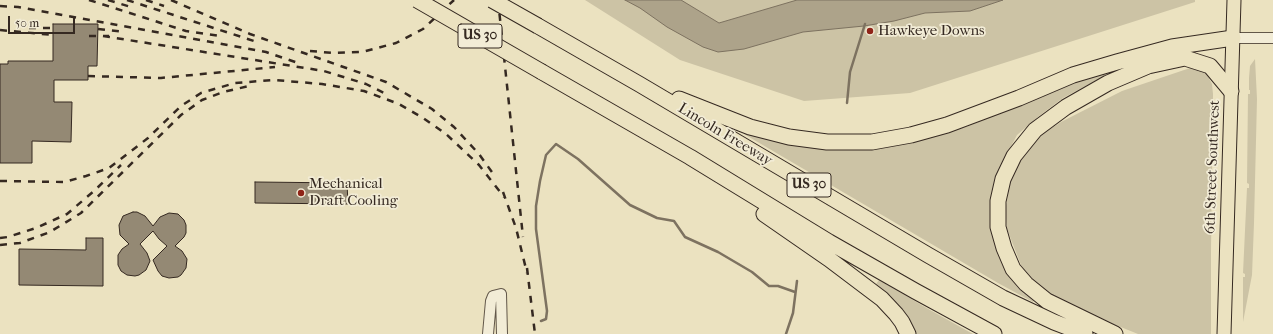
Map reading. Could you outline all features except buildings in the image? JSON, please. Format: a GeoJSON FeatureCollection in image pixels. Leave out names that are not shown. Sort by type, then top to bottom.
{"type":"FeatureCollection","features":[{"type":"Feature","properties":{"kind":"highway","name":"US 30"},"geometry":{"type":"LineString","coordinates":[[417,0],[690,158],[829,242],[994,334]]}},
{"type":"Feature","properties":{"kind":"highway","name":"Lincoln Freeway"},"geometry":{"type":"LineString","coordinates":[[492,0],[639,84],[853,212],[996,294],[1054,322],[1086,334]]}},
{"type":"Feature","properties":{"kind":"highway"},"geometry":{"type":"LineString","coordinates":[[1115,334],[1047,301],[1026,284],[1013,269],[1004,248],[998,227],[998,201],[1003,179],[1014,156],[1035,130],[1066,107],[1108,83],[1148,66],[1185,58],[1233,38]]}},
{"type":"Feature","properties":{"kind":"highway"},"geometry":{"type":"LineString","coordinates":[[639,84],[750,127],[789,137],[827,142],[872,142],[911,135],[947,125],[1019,98],[1073,75],[1117,62],[1172,47],[1233,38]]}},
{"type":"Feature","properties":{"kind":"highway"},"geometry":{"type":"LineString","coordinates":[[1185,58],[1210,66],[1231,91]]}},
{"type":"Feature","properties":{"kind":"highway"},"geometry":{"type":"LineString","coordinates":[[690,158],[707,175],[818,251],[882,299],[890,306],[899,318],[908,334]]}},
{"type":"Feature","properties":{"kind":"main road","name":"6th Street Southwest"},"geometry":{"type":"LineString","coordinates":[[1224,333],[1234,0]]}},
{"type":"Feature","properties":{"kind":"street"},"geometry":{"type":"LineString","coordinates":[[1233,38],[1273,38]]}},
{"type":"Feature","properties":{"kind":"street"},"geometry":{"type":"LineString","coordinates":[[488,334],[491,300],[494,296],[502,294],[502,334]]}},
{"type":"Feature","properties":{"kind":"shaded area","name":"Hawkeye Downs"},"geometry":{"type":"Polygon","coordinates":[[[585,0],[1195,0],[1195,2],[910,93],[804,101],[680,60],[585,0]]]}},
{"type":"Feature","properties":{"kind":"shaded area"},"geometry":{"type":"Polygon","coordinates":[[[625,0],[681,0],[719,23],[797,0],[1003,0],[970,11],[925,13],[894,21],[864,26],[803,32],[744,49],[718,52],[703,47],[667,27],[640,8],[625,0]]]}},
{"type":"Feature","properties":{"kind":"shaded area"},"geometry":{"type":"Polygon","coordinates":[[[1255,59],[1257,99],[1252,275],[1243,322],[1243,277],[1245,277],[1245,274],[1243,273],[1247,188],[1249,188],[1249,184],[1247,183],[1248,94],[1250,94],[1250,66],[1255,59]]]}},
{"type":"Feature","properties":{"kind":"shaded area"},"geometry":{"type":"Polygon","coordinates":[[[1190,68],[1197,68],[1207,74],[1212,84],[1213,94],[1211,334],[1138,334],[1096,317],[1048,293],[1030,278],[1021,265],[1007,229],[1006,206],[1010,181],[1022,157],[1033,142],[1061,122],[1122,91],[1190,68]]]}},
{"type":"Feature","properties":{"kind":"shaded area"},"geometry":{"type":"Polygon","coordinates":[[[1114,69],[1115,70],[1063,98],[1017,135],[995,177],[991,197],[991,214],[1035,299],[1033,302],[744,134],[788,144],[840,150],[899,145],[966,127],[1063,87],[1114,69]]]}},
{"type":"Feature","properties":{"kind":"shaded area"},"geometry":{"type":"Polygon","coordinates":[[[879,280],[973,334],[915,334],[904,311],[890,295],[876,284],[879,280]]]}},
{"type":"Feature","properties":{"kind":"waterway"},"geometry":{"type":"LineString","coordinates":[[847,103],[850,72],[865,24]]}},
{"type":"Feature","properties":{"kind":"waterway"},"geometry":{"type":"LineString","coordinates":[[541,321],[546,319],[547,311],[536,229],[536,206],[546,155],[556,144],[578,159],[630,205],[657,218],[674,221],[685,237],[718,252],[752,272],[769,286],[778,286],[795,292]]}},
{"type":"Feature","properties":{"kind":"waterway"},"geometry":{"type":"LineString","coordinates":[[786,334],[793,313],[797,281]]}},
{"type":"Feature","properties":{"kind":"railway"},"geometry":{"type":"LineString","coordinates":[[89,0],[186,31],[221,36]]}},
{"type":"Feature","properties":{"kind":"railway"},"geometry":{"type":"LineString","coordinates":[[108,0],[134,8]]}},
{"type":"Feature","properties":{"kind":"railway"},"geometry":{"type":"LineString","coordinates":[[127,0],[254,41]]}},
{"type":"Feature","properties":{"kind":"railway"},"geometry":{"type":"LineString","coordinates":[[146,0],[164,6]]}},
{"type":"Feature","properties":{"kind":"railway"},"geometry":{"type":"LineString","coordinates":[[171,0],[250,34],[386,82],[432,109],[454,127],[479,154],[494,175]]}},
{"type":"Feature","properties":{"kind":"railway"},"geometry":{"type":"LineString","coordinates":[[310,51],[333,53],[362,52],[396,43],[423,29],[454,0]]}},
{"type":"Feature","properties":{"kind":"railway"},"geometry":{"type":"LineString","coordinates":[[498,0],[523,237]]}},
{"type":"Feature","properties":{"kind":"railway"},"geometry":{"type":"LineString","coordinates":[[0,6],[18,7],[266,52],[298,63]]}},
{"type":"Feature","properties":{"kind":"railway"},"geometry":{"type":"LineString","coordinates":[[29,28],[53,28]]}},
{"type":"Feature","properties":{"kind":"railway"},"geometry":{"type":"LineString","coordinates":[[98,29],[125,32]]}},
{"type":"Feature","properties":{"kind":"railway"},"geometry":{"type":"LineString","coordinates":[[0,30],[53,35]]}},
{"type":"Feature","properties":{"kind":"railway"},"geometry":{"type":"LineString","coordinates":[[89,36],[109,36]]}},
{"type":"Feature","properties":{"kind":"railway"},"geometry":{"type":"LineString","coordinates":[[103,36],[324,71],[366,84],[388,95]]}},
{"type":"Feature","properties":{"kind":"railway"},"geometry":{"type":"LineString","coordinates":[[88,76],[161,78],[275,67]]}},
{"type":"Feature","properties":{"kind":"railway"},"geometry":{"type":"LineString","coordinates":[[0,181],[64,182],[109,168],[148,138],[181,106],[201,93],[235,83],[274,80],[322,84],[364,91],[399,104],[446,134],[479,165],[504,197]]}},
{"type":"Feature","properties":{"kind":"railway"},"geometry":{"type":"LineString","coordinates":[[0,245],[20,243],[50,232],[81,213],[181,115],[202,100],[223,92],[249,86]]}},
{"type":"Feature","properties":{"kind":"railway"},"geometry":{"type":"LineString","coordinates":[[0,238],[36,228],[67,214],[121,165]]}},
{"type":"Feature","properties":{"kind":"railway"},"geometry":{"type":"LineString","coordinates":[[503,192],[516,228],[527,273]]}},
{"type":"Feature","properties":{"kind":"railway"},"geometry":{"type":"LineString","coordinates":[[527,268],[535,334]]}},
{"type":"Feature","properties":{"kind":"place","name":"Hawkeye Downs"},"geometry":{"type":"Point","coordinates":[870,31]}},
{"type":"Feature","properties":{"kind":"place","name":"Mechanical Draft Cooling"},"geometry":{"type":"Point","coordinates":[301,193]}}]}
